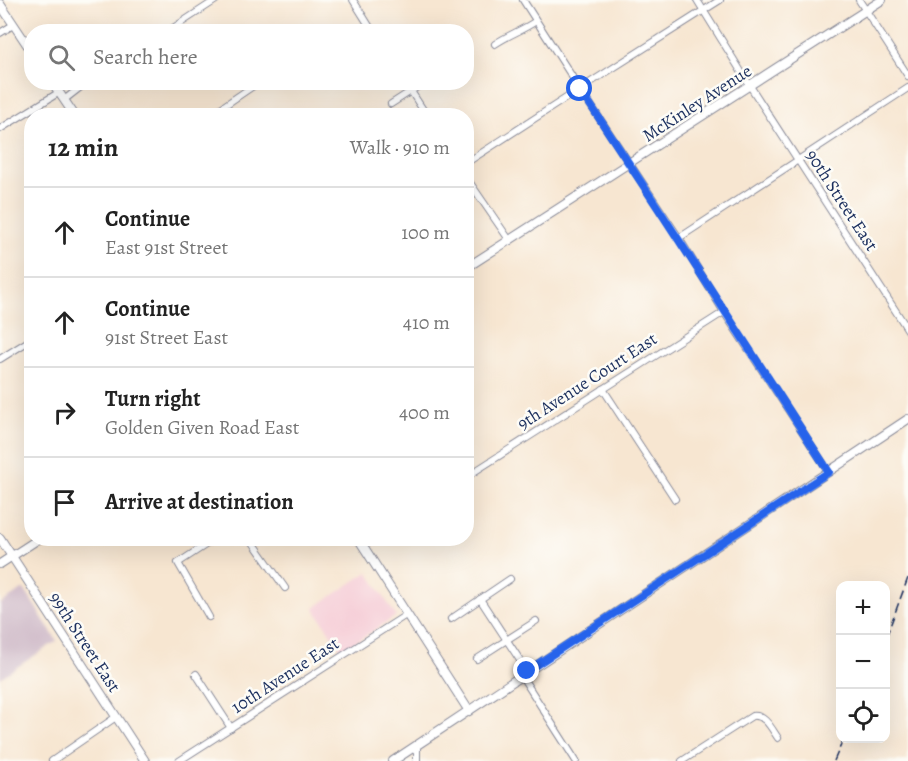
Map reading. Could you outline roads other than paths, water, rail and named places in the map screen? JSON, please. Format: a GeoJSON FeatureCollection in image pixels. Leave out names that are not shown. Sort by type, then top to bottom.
{"type":"FeatureCollection","features":[{"type":"Feature","properties":{"kind":"street"},"geometry":{"type":"LineString","coordinates":[[179,24],[216,0]]}},
{"type":"Feature","properties":{"kind":"street"},"geometry":{"type":"LineString","coordinates":[[353,0],[368,24]]}},
{"type":"Feature","properties":{"kind":"street"},"geometry":{"type":"LineString","coordinates":[[523,0],[829,472]]}},
{"type":"Feature","properties":{"kind":"street","name":"90th Street East"},"geometry":{"type":"LineString","coordinates":[[697,0],[908,330]]}},
{"type":"Feature","properties":{"kind":"street"},"geometry":{"type":"LineString","coordinates":[[474,158],[720,0]]}},
{"type":"Feature","properties":{"kind":"street"},"geometry":{"type":"LineString","coordinates":[[859,0],[908,76]]}},
{"type":"Feature","properties":{"kind":"street","name":"McKinley Avenue"},"geometry":{"type":"LineString","coordinates":[[474,263],[882,0]]}},
{"type":"Feature","properties":{"kind":"street"},"geometry":{"type":"LineString","coordinates":[[0,4],[24,41]]}},
{"type":"Feature","properties":{"kind":"street"},"geometry":{"type":"LineString","coordinates":[[495,44],[536,21]]}},
{"type":"Feature","properties":{"kind":"street"},"geometry":{"type":"LineString","coordinates":[[0,33],[13,25]]}},
{"type":"Feature","properties":{"kind":"street"},"geometry":{"type":"LineString","coordinates":[[679,238],[908,88]]}},
{"type":"Feature","properties":{"kind":"street"},"geometry":{"type":"LineString","coordinates":[[57,90],[69,108]]}},
{"type":"Feature","properties":{"kind":"street"},"geometry":{"type":"LineString","coordinates":[[39,108],[72,90]]}},
{"type":"Feature","properties":{"kind":"street"},"geometry":{"type":"LineString","coordinates":[[221,108],[247,90]]}},
{"type":"Feature","properties":{"kind":"street"},"geometry":{"type":"LineString","coordinates":[[391,104],[411,91],[422,108]]}},
{"type":"Feature","properties":{"kind":"street"},"geometry":{"type":"LineString","coordinates":[[0,129],[24,116]]}},
{"type":"Feature","properties":{"kind":"street"},"geometry":{"type":"LineString","coordinates":[[474,189],[510,241]]}},
{"type":"Feature","properties":{"kind":"street","name":"9th Avenue Court East"},"geometry":{"type":"LineString","coordinates":[[474,472],[724,312]]}},
{"type":"Feature","properties":{"kind":"street"},"geometry":{"type":"LineString","coordinates":[[0,359],[24,344]]}},
{"type":"Feature","properties":{"kind":"street"},"geometry":{"type":"LineString","coordinates":[[603,389],[675,498]]}},
{"type":"Feature","properties":{"kind":"street"},"geometry":{"type":"LineString","coordinates":[[393,761],[908,419]]}},
{"type":"Feature","properties":{"kind":"street","name":"99th Street East"},"geometry":{"type":"LineString","coordinates":[[0,538],[145,761]]}},
{"type":"Feature","properties":{"kind":"street"},"geometry":{"type":"LineString","coordinates":[[0,564],[28,546]]}},
{"type":"Feature","properties":{"kind":"street"},"geometry":{"type":"LineString","coordinates":[[204,546],[178,563],[209,617]]}},
{"type":"Feature","properties":{"kind":"street"},"geometry":{"type":"LineString","coordinates":[[256,546],[285,588]]}},
{"type":"Feature","properties":{"kind":"street"},"geometry":{"type":"LineString","coordinates":[[363,546],[469,711]]}},
{"type":"Feature","properties":{"kind":"street"},"geometry":{"type":"LineString","coordinates":[[451,619],[510,579]]}},
{"type":"Feature","properties":{"kind":"street"},"geometry":{"type":"LineString","coordinates":[[480,599],[507,640],[576,761]]}},
{"type":"Feature","properties":{"kind":"street","name":"10th Avenue East"},"geometry":{"type":"LineString","coordinates":[[179,761],[406,615]]}},
{"type":"Feature","properties":{"kind":"street"},"geometry":{"type":"LineString","coordinates":[[477,659],[536,621]]}},
{"type":"Feature","properties":{"kind":"street"},"geometry":{"type":"LineString","coordinates":[[196,674],[231,728]]}},
{"type":"Feature","properties":{"kind":"street"},"geometry":{"type":"LineString","coordinates":[[682,761],[756,715],[764,719],[778,738]]}},
{"type":"Feature","properties":{"kind":"street"},"geometry":{"type":"LineString","coordinates":[[52,761],[116,717]]}},
{"type":"Feature","properties":{"kind":"street"},"geometry":{"type":"LineString","coordinates":[[417,746],[417,761]]}},
{"type":"Feature","properties":{"kind":"railway"},"geometry":{"type":"LineString","coordinates":[[887,635],[908,578]]}},
{"type":"Feature","properties":{"kind":"railway"},"geometry":{"type":"LineString","coordinates":[[834,761],[842,743]]}}]}
